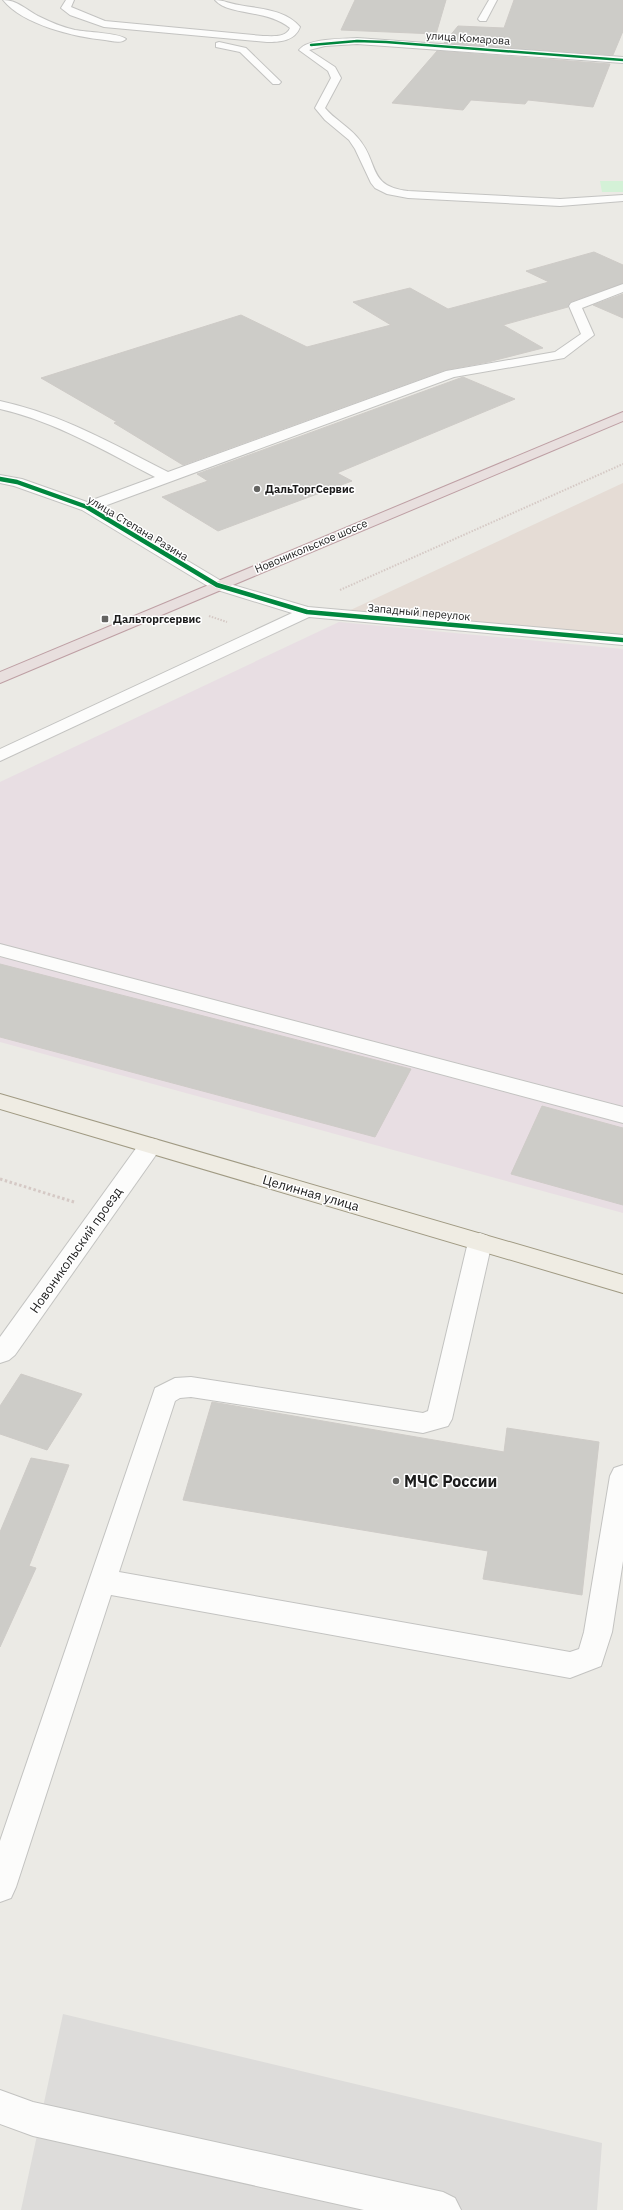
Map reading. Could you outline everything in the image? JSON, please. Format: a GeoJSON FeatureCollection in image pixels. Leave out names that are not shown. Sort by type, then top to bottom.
{"type":"FeatureCollection","features":[{"type":"Feature","properties":{"kind":"highway","name":"Новоникольское шоссе"},"geometry":{"type":"LineString","coordinates":[[0,678],[623,416]]}},
{"type":"Feature","properties":{"kind":"main road","name":"Целинная улица"},"geometry":{"type":"LineString","coordinates":[[0,1101],[623,1284]]}},
{"type":"Feature","properties":{"kind":"street"},"geometry":{"type":"LineString","coordinates":[[7,0],[38,21],[68,32],[84,36],[131,40]]}},
{"type":"Feature","properties":{"kind":"street"},"geometry":{"type":"LineString","coordinates":[[70,0],[66,8],[73,14],[104,24],[263,40],[282,38],[294,31],[295,27],[288,19],[272,13],[232,6],[219,0]]}},
{"type":"Feature","properties":{"kind":"street"},"geometry":{"type":"LineString","coordinates":[[483,19],[493,0]]}},
{"type":"Feature","properties":{"kind":"street"},"geometry":{"type":"LineString","coordinates":[[183,41],[235,47],[245,52],[276,82]]}},
{"type":"Feature","properties":{"kind":"street","name":"улица Комарова"},"geometry":{"type":"LineString","coordinates":[[292,48],[333,42],[372,42],[623,60]]}},
{"type":"Feature","properties":{"kind":"street"},"geometry":{"type":"LineString","coordinates":[[309,46],[304,50],[310,57],[327,66],[335,74],[336,78],[321,103],[320,108],[325,115],[341,127],[357,144],[368,162],[371,177],[376,184],[385,190],[420,194],[583,202],[623,198]]}},
{"type":"Feature","properties":{"kind":"street"},"geometry":{"type":"LineString","coordinates":[[245,52],[260,51]]}},
{"type":"Feature","properties":{"kind":"street"},"geometry":{"type":"LineString","coordinates":[[87,507],[451,374],[559,355],[588,335],[575,306],[623,288]]}},
{"type":"Feature","properties":{"kind":"street"},"geometry":{"type":"LineString","coordinates":[[0,405],[22,409],[83,435],[168,478]]}},
{"type":"Feature","properties":{"kind":"street","name":"улица Степана Разина"},"geometry":{"type":"LineString","coordinates":[[0,479],[17,482],[87,507],[217,586]]}},
{"type":"Feature","properties":{"kind":"street"},"geometry":{"type":"LineString","coordinates":[[0,487],[17,482]]}},
{"type":"Feature","properties":{"kind":"street","name":"Западный переулок"},"geometry":{"type":"LineString","coordinates":[[217,586],[300,610],[623,640]]}},
{"type":"Feature","properties":{"kind":"street"},"geometry":{"type":"LineString","coordinates":[[0,756],[300,610]]}},
{"type":"Feature","properties":{"kind":"street"},"geometry":{"type":"LineString","coordinates":[[0,950],[623,1115]]}},
{"type":"Feature","properties":{"kind":"street","name":"Новоникольский проезд"},"geometry":{"type":"LineString","coordinates":[[0,1353],[6,1348],[150,1146]]}},
{"type":"Feature","properties":{"kind":"street"},"geometry":{"type":"LineString","coordinates":[[0,1887],[164,1395],[175,1388],[191,1387],[423,1423],[439,1419],[480,1242]]}},
{"type":"Feature","properties":{"kind":"street"},"geometry":{"type":"LineString","coordinates":[[102,1581],[570,1665],[591,1657],[598,1632],[623,1476]]}},
{"type":"Feature","properties":{"kind":"street"},"geometry":{"type":"LineString","coordinates":[[0,2107],[32,2119],[443,2210]]}},
{"type":"Feature","properties":{"kind":"path"},"geometry":{"type":"LineString","coordinates":[[300,610],[332,594],[623,464]]}},
{"type":"Feature","properties":{"kind":"path"},"geometry":{"type":"LineString","coordinates":[[0,1179],[103,1211]]}},
{"type":"Feature","properties":{"kind":"shaded area"},"geometry":{"type":"Polygon","coordinates":[[[623,483],[623,635],[342,614],[623,483]]]}},
{"type":"Feature","properties":{"kind":"shaded area"},"geometry":{"type":"Polygon","coordinates":[[[339,622],[623,649],[623,1213],[0,1042],[0,782],[339,622]]]}},
{"type":"Feature","properties":{"kind":"shaded area"},"geometry":{"type":"Polygon","coordinates":[[[63,2014],[602,2143],[597,2210],[21,2210],[63,2014]]]}},
{"type":"Feature","properties":{"kind":"green space"},"geometry":{"type":"Polygon","coordinates":[[[600,181],[623,181],[623,192],[602,192],[600,181]]]}},
{"type":"Feature","properties":{"kind":"building"},"geometry":{"type":"Polygon","coordinates":[[[355,0],[446,0],[436,34],[341,30],[355,0]]]}},
{"type":"Feature","properties":{"kind":"building"},"geometry":{"type":"Polygon","coordinates":[[[514,0],[623,0],[623,31],[613,55],[444,43],[458,26],[504,28],[514,0]]]}},
{"type":"Feature","properties":{"kind":"building"},"geometry":{"type":"Polygon","coordinates":[[[437,51],[610,64],[593,107],[528,100],[525,104],[471,100],[463,110],[392,103],[437,51]]]}},
{"type":"Feature","properties":{"kind":"building"},"geometry":{"type":"Polygon","coordinates":[[[594,252],[623,265],[623,283],[570,302],[568,307],[503,325],[543,348],[488,362],[445,370],[183,465],[114,423],[117,422],[41,378],[241,315],[307,347],[391,325],[353,302],[410,288],[448,309],[549,282],[526,271],[594,252]]]}},
{"type":"Feature","properties":{"kind":"building"},"geometry":{"type":"Polygon","coordinates":[[[623,294],[623,318],[593,305],[623,294]]]}},
{"type":"Feature","properties":{"kind":"building"},"geometry":{"type":"Polygon","coordinates":[[[463,377],[515,399],[337,473],[352,481],[218,531],[162,497],[208,481],[197,474],[463,377]]]}},
{"type":"Feature","properties":{"kind":"building"},"geometry":{"type":"Polygon","coordinates":[[[0,964],[411,1069],[375,1137],[0,1037],[0,964]]]}},
{"type":"Feature","properties":{"kind":"building"},"geometry":{"type":"Polygon","coordinates":[[[542,1106],[623,1128],[623,1205],[511,1174],[542,1106]]]}},
{"type":"Feature","properties":{"kind":"building"},"geometry":{"type":"Polygon","coordinates":[[[21,1374],[82,1394],[47,1450],[0,1434],[0,1406],[21,1374]]]}},
{"type":"Feature","properties":{"kind":"building"},"geometry":{"type":"Polygon","coordinates":[[[212,1402],[504,1452],[507,1428],[599,1442],[582,1595],[483,1579],[488,1551],[183,1500],[212,1402]]]}},
{"type":"Feature","properties":{"kind":"building"},"geometry":{"type":"Polygon","coordinates":[[[31,1458],[69,1465],[29,1566],[36,1568],[0,1647],[0,1532],[31,1458]]]}},
{"type":"Feature","properties":{"kind":"cycle path"},"geometry":{"type":"LineString","coordinates":[[311,45],[357,41],[386,42],[623,60]]}},
{"type":"Feature","properties":{"kind":"cycle path"},"geometry":{"type":"LineString","coordinates":[[0,479],[17,482],[87,507],[217,585],[307,612],[623,640]]}},
{"type":"Feature","properties":{"kind":"place","name":"ДальТоргСервис"},"geometry":{"type":"Point","coordinates":[257,489]}},
{"type":"Feature","properties":{"kind":"place","name":"Дальторгсервис"},"geometry":{"type":"Point","coordinates":[105,619]}},
{"type":"Feature","properties":{"kind":"place","name":"МЧС России"},"geometry":{"type":"Point","coordinates":[396,1481]}}]}
